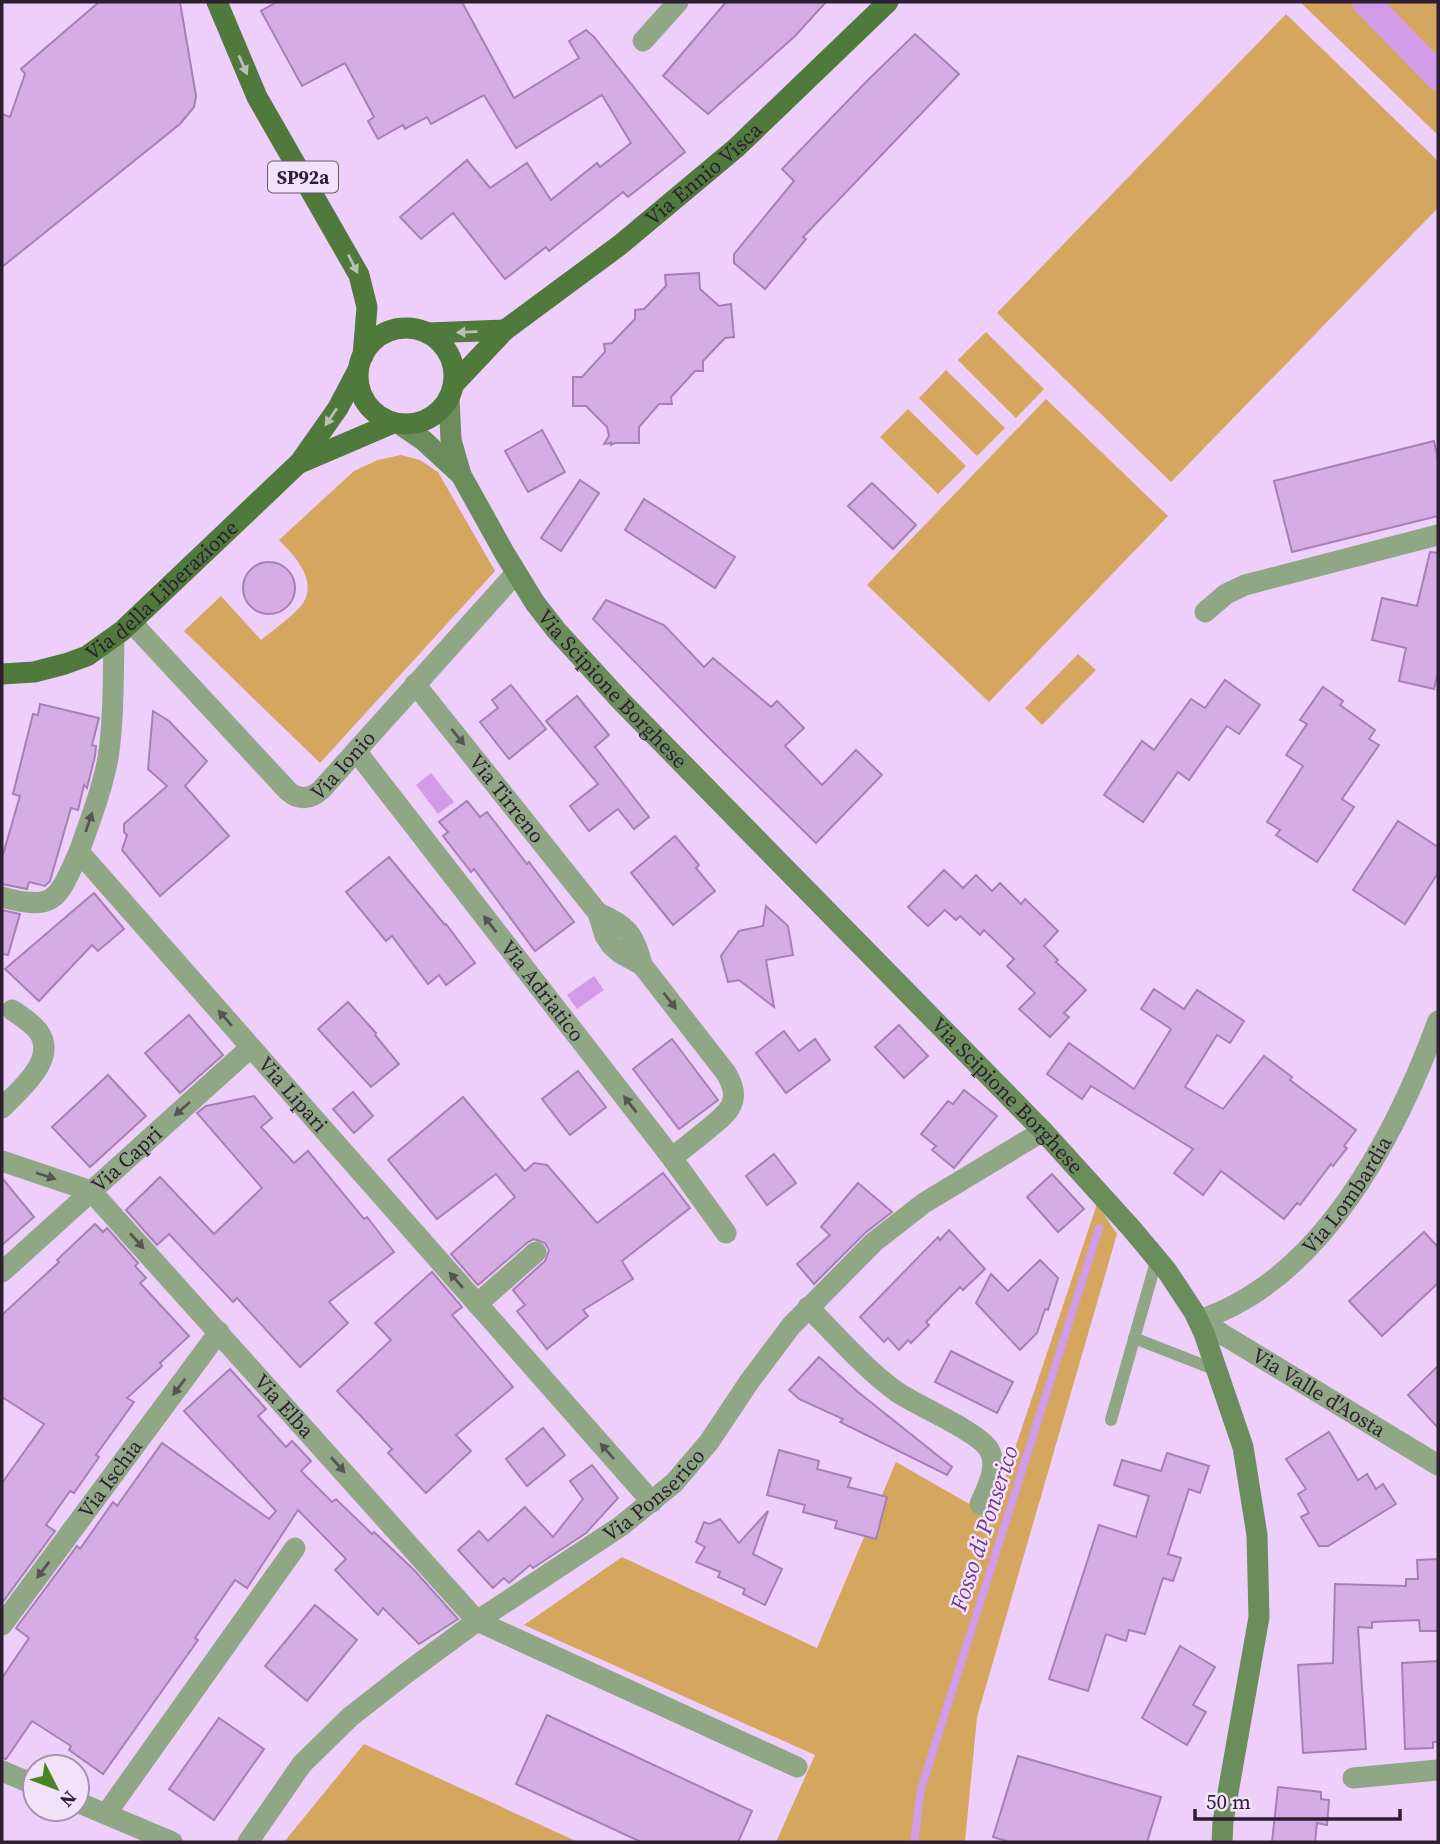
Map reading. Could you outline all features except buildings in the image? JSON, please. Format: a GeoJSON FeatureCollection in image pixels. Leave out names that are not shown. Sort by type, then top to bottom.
{"type":"FeatureCollection","features":[{"type":"Feature","properties":{"kind":"main road","name":"SP92a"},"geometry":{"type":"LineString","coordinates":[[218,2],[257,97],[359,275],[367,307],[360,363]]}},
{"type":"Feature","properties":{"kind":"main road","name":"Via Ennio Visca"},"geometry":{"type":"LineString","coordinates":[[451,392],[505,330],[620,245],[695,183],[782,105],[888,2]]}},
{"type":"Feature","properties":{"kind":"main road"},"geometry":{"type":"LineString","coordinates":[[428,333],[446,349],[452,360],[451,392],[442,408],[424,421],[397,424],[376,414],[363,398],[358,379],[360,363],[371,343],[383,333],[398,328],[413,328],[428,333],[505,330]]}},
{"type":"Feature","properties":{"kind":"main road","name":"Via della Liberazione"},"geometry":{"type":"LineString","coordinates":[[2,674],[34,672],[87,656],[132,623],[300,463],[338,408],[360,363]]}},
{"type":"Feature","properties":{"kind":"main road","name":"Via Scipione Borghese"},"geometry":{"type":"LineString","coordinates":[[451,392],[451,440],[461,475],[516,573],[556,630],[621,701],[1043,1131],[1157,1258],[1199,1320],[1242,1447],[1257,1535],[1259,1617],[1223,1821],[1222,1842]]}},
{"type":"Feature","properties":{"kind":"main road","name":"Via della Liberazione"},"geometry":{"type":"LineString","coordinates":[[300,463],[354,438],[397,424]]}},
{"type":"Feature","properties":{"kind":"main road","name":"Via Scipione Borghese"},"geometry":{"type":"LineString","coordinates":[[397,424],[423,440],[461,475]]}},
{"type":"Feature","properties":{"kind":"street"},"geometry":{"type":"LineString","coordinates":[[643,41],[678,2]]}},
{"type":"Feature","properties":{"kind":"street"},"geometry":{"type":"LineString","coordinates":[[1205,612],[1226,594],[1245,585],[1438,534]]}},
{"type":"Feature","properties":{"kind":"street","name":"Via Ionio"},"geometry":{"type":"LineString","coordinates":[[132,623],[291,794],[304,798],[316,794],[516,573]]}},
{"type":"Feature","properties":{"kind":"street"},"geometry":{"type":"LineString","coordinates":[[2,897],[29,904],[46,901],[62,887],[79,852],[107,761],[112,716],[114,638]]}},
{"type":"Feature","properties":{"kind":"street","name":"Via Tirreno"},"geometry":{"type":"LineString","coordinates":[[415,684],[598,913],[629,931],[642,965],[726,1073],[733,1088],[733,1101],[728,1113],[672,1157]]}},
{"type":"Feature","properties":{"kind":"street","name":"Via Adriatico"},"geometry":{"type":"LineString","coordinates":[[356,751],[672,1157],[726,1233]]}},
{"type":"Feature","properties":{"kind":"street","name":"Via Lipari"},"geometry":{"type":"LineString","coordinates":[[79,852],[652,1502]]}},
{"type":"Feature","properties":{"kind":"street"},"geometry":{"type":"LineString","coordinates":[[2,1108],[34,1073],[43,1052],[38,1032],[12,1010]]}},
{"type":"Feature","properties":{"kind":"street","name":"Via Lombardia"},"geometry":{"type":"LineString","coordinates":[[1199,1320],[1226,1310],[1261,1290],[1302,1254],[1326,1226],[1351,1193],[1390,1131],[1438,1021]]}},
{"type":"Feature","properties":{"kind":"street","name":"Via Capri"},"geometry":{"type":"LineString","coordinates":[[2,1272],[251,1047]]}},
{"type":"Feature","properties":{"kind":"street","name":"Via Ponserico"},"geometry":{"type":"LineString","coordinates":[[248,1842],[292,1776],[321,1744],[405,1674],[477,1621],[596,1544],[674,1483],[699,1455],[760,1367],[808,1307],[852,1262],[898,1221],[945,1189],[1043,1131]]}},
{"type":"Feature","properties":{"kind":"street"},"geometry":{"type":"LineString","coordinates":[[2,1161],[91,1191]]}},
{"type":"Feature","properties":{"kind":"street","name":"Via Elba"},"geometry":{"type":"LineString","coordinates":[[91,1191],[477,1621]]}},
{"type":"Feature","properties":{"kind":"street"},"geometry":{"type":"LineString","coordinates":[[477,1304],[536,1252]]}},
{"type":"Feature","properties":{"kind":"street"},"geometry":{"type":"LineString","coordinates":[[808,1307],[881,1380],[913,1402],[977,1438],[988,1448],[993,1472],[980,1504]]}},
{"type":"Feature","properties":{"kind":"street","name":"Via Valle d'Aosta"},"geometry":{"type":"LineString","coordinates":[[1199,1320],[1438,1465]]}},
{"type":"Feature","properties":{"kind":"street","name":"Via Ischia"},"geometry":{"type":"LineString","coordinates":[[2,1625],[219,1332]]}},
{"type":"Feature","properties":{"kind":"street"},"geometry":{"type":"LineString","coordinates":[[106,1814],[295,1548]]}},
{"type":"Feature","properties":{"kind":"street"},"geometry":{"type":"LineString","coordinates":[[477,1621],[797,1767]]}},
{"type":"Feature","properties":{"kind":"street"},"geometry":{"type":"LineString","coordinates":[[1353,1778],[1438,1770]]}},
{"type":"Feature","properties":{"kind":"street"},"geometry":{"type":"LineString","coordinates":[[2,1771],[21,1779]]}},
{"type":"Feature","properties":{"kind":"street"},"geometry":{"type":"LineString","coordinates":[[91,1808],[172,1842]]}},
{"type":"Feature","properties":{"kind":"lane"},"geometry":{"type":"LineString","coordinates":[[1111,1420],[1157,1258]]}},
{"type":"Feature","properties":{"kind":"lane"},"geometry":{"type":"LineString","coordinates":[[1134,1338],[1216,1370]]}},
{"type":"Feature","properties":{"kind":"shaded area"},"geometry":{"type":"Polygon","coordinates":[[[1300,2],[1438,2],[1438,135],[1300,2]]]}},
{"type":"Feature","properties":{"kind":"shaded area"},"geometry":{"type":"Polygon","coordinates":[[[1286,14],[1438,161],[1438,208],[1171,482],[997,313],[1286,14]]]}},
{"type":"Feature","properties":{"kind":"shaded area"},"geometry":{"type":"Polygon","coordinates":[[[986,332],[1044,389],[1016,418],[958,360],[986,332]]]}},
{"type":"Feature","properties":{"kind":"shaded area"},"geometry":{"type":"Polygon","coordinates":[[[946,370],[1005,428],[977,456],[919,398],[946,370]]]}},
{"type":"Feature","properties":{"kind":"shaded area"},"geometry":{"type":"Polygon","coordinates":[[[1046,399],[1168,516],[989,702],[867,585],[1046,399]]]}},
{"type":"Feature","properties":{"kind":"shaded area"},"geometry":{"type":"Polygon","coordinates":[[[908,409],[966,466],[938,494],[880,437],[908,409]]]}},
{"type":"Feature","properties":{"kind":"shaded area"},"geometry":{"type":"Polygon","coordinates":[[[401,455],[420,460],[438,472],[495,571],[320,763],[184,631],[221,596],[261,640],[284,622],[303,603],[308,586],[302,568],[279,540],[354,471],[378,460],[401,455]]]}},
{"type":"Feature","properties":{"kind":"shaded area"},"geometry":{"type":"Polygon","coordinates":[[[1078,654],[1096,670],[1042,725],[1025,708],[1078,654]]]}},
{"type":"Feature","properties":{"kind":"shaded area"},"geometry":{"type":"Polygon","coordinates":[[[431,773],[454,802],[438,814],[416,785],[431,773]]]}},
{"type":"Feature","properties":{"kind":"shaded area"},"geometry":{"type":"Polygon","coordinates":[[[594,976],[604,990],[577,1009],[567,995],[594,976]]]}},
{"type":"Feature","properties":{"kind":"shaded area"},"geometry":{"type":"Polygon","coordinates":[[[1097,1204],[1117,1234],[977,1717],[965,1842],[776,1842],[815,1755],[524,1625],[622,1557],[817,1648],[896,1462],[992,1517],[1097,1204]]]}},
{"type":"Feature","properties":{"kind":"shaded area"},"geometry":{"type":"Polygon","coordinates":[[[364,1744],[578,1842],[284,1842],[364,1744]]]}},
{"type":"Feature","properties":{"kind":"waterway"},"geometry":{"type":"LineString","coordinates":[[1366,2],[1438,76]]}},
{"type":"Feature","properties":{"kind":"waterway","name":"Fosso di Ponserico"},"geometry":{"type":"LineString","coordinates":[[914,1842],[921,1789],[1099,1228]]}}]}
